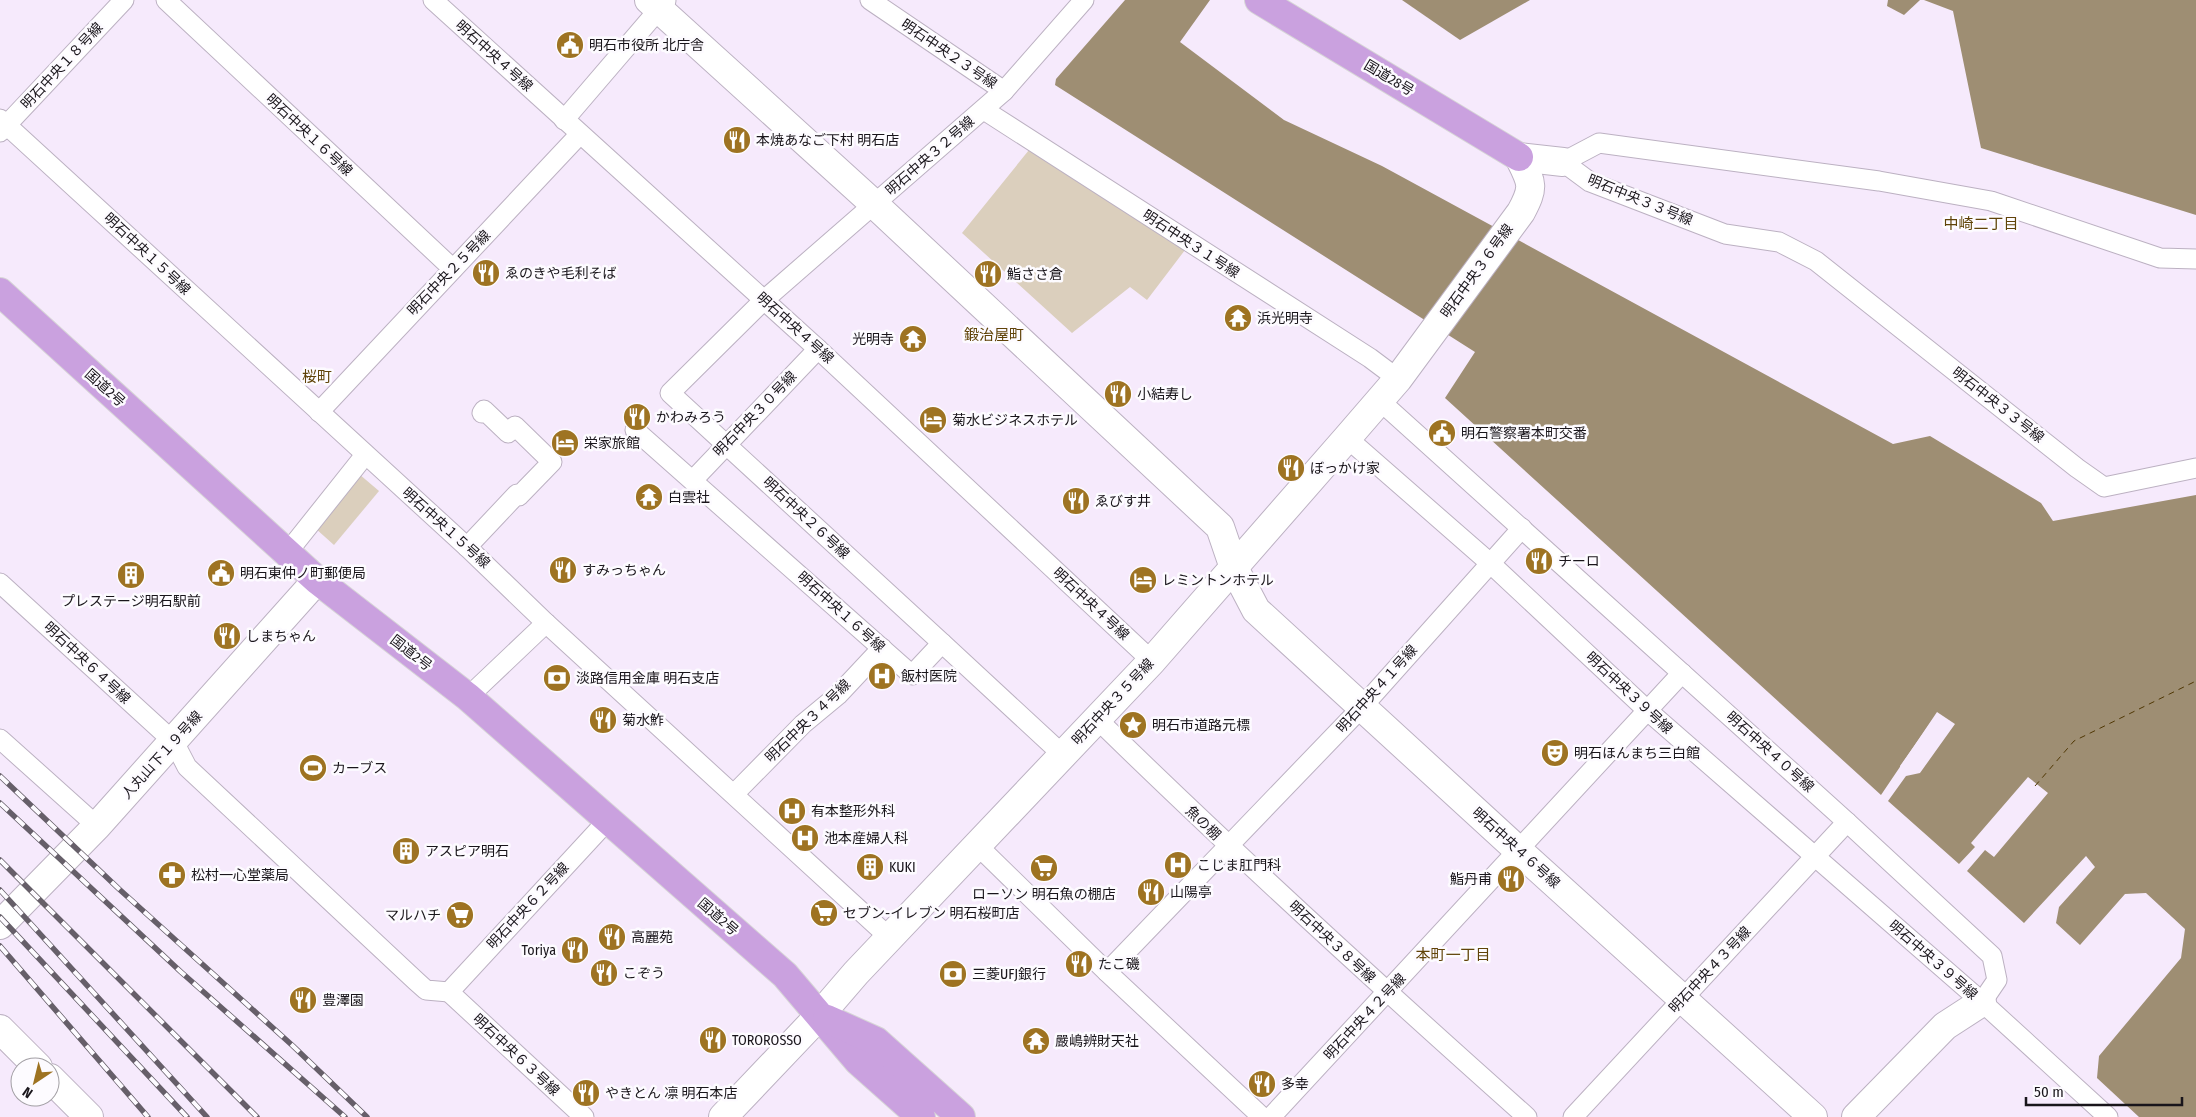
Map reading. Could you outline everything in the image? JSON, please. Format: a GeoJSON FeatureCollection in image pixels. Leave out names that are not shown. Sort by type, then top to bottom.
{"type":"FeatureCollection","features":[{"type":"Feature","properties":{"kind":"highway","name":"国道28号"},"geometry":{"type":"LineString","coordinates":[[1259,0],[1519,157]]}},
{"type":"Feature","properties":{"kind":"highway","name":"国道2号"},"geometry":{"type":"LineString","coordinates":[[0,292],[287,553],[318,580],[468,697],[785,976],[858,1061],[921,1117]]}},
{"type":"Feature","properties":{"kind":"highway","name":"国道2号"},"geometry":{"type":"LineString","coordinates":[[819,1016],[876,1041],[961,1117]]}},
{"type":"Feature","properties":{"kind":"street","name":"明石中央１８号線"},"geometry":{"type":"LineString","coordinates":[[2,125],[124,0]]}},
{"type":"Feature","properties":{"kind":"street","name":"明石中央１６号線"},"geometry":{"type":"LineString","coordinates":[[166,0],[453,269]]}},
{"type":"Feature","properties":{"kind":"street","name":"明石中央４号線"},"geometry":{"type":"LineString","coordinates":[[433,0],[818,349],[1152,661]]}},
{"type":"Feature","properties":{"kind":"street","name":"明石中央２３号線"},"geometry":{"type":"LineString","coordinates":[[870,0],[1004,91]]}},
{"type":"Feature","properties":{"kind":"street","name":"明石中央３２号線"},"geometry":{"type":"LineString","coordinates":[[670,393],[764,300],[984,110],[1004,91],[1084,0]]}},
{"type":"Feature","properties":{"kind":"street"},"geometry":{"type":"LineString","coordinates":[[564,120],[658,3]]}},
{"type":"Feature","properties":{"kind":"street","name":"明石中央４６号線"},"geometry":{"type":"LineString","coordinates":[[658,3],[1220,527],[1234,568],[1256,610],[1813,1117]]}},
{"type":"Feature","properties":{"kind":"street","name":"明石中央３１号線"},"geometry":{"type":"LineString","coordinates":[[984,110],[1370,358],[1398,379]]}},
{"type":"Feature","properties":{"kind":"street","name":"明石中央１５号線"},"geometry":{"type":"LineString","coordinates":[[2,125],[467,547],[890,938]]}},
{"type":"Feature","properties":{"kind":"street","name":"明石中央２５号線"},"geometry":{"type":"LineString","coordinates":[[319,412],[580,134]]}},
{"type":"Feature","properties":{"kind":"street"},"geometry":{"type":"LineString","coordinates":[[1519,157],[1563,162],[1599,143],[1879,181],[1991,201],[2160,258],[2196,259]]}},
{"type":"Feature","properties":{"kind":"street","name":"明石中央３６号線"},"geometry":{"type":"LineString","coordinates":[[1398,379],[1521,212],[1529,198],[1532,182],[1519,157]]}},
{"type":"Feature","properties":{"kind":"street","name":"明石中央３３号線"},"geometry":{"type":"LineString","coordinates":[[1563,162],[1590,182],[1725,234],[1779,242],[1816,261],[2077,468],[2104,487],[2196,468]]}},
{"type":"Feature","properties":{"kind":"street","name":"明石中央３０号線"},"geometry":{"type":"LineString","coordinates":[[692,480],[818,349]]}},
{"type":"Feature","properties":{"kind":"street","name":"明石中央３５号線"},"geometry":{"type":"LineString","coordinates":[[723,1117],[1152,661],[1398,379]]}},
{"type":"Feature","properties":{"kind":"street","name":"明石中央２６号線"},"geometry":{"type":"LineString","coordinates":[[670,393],[942,643]]}},
{"type":"Feature","properties":{"kind":"street","name":"明石中央４０号線"},"geometry":{"type":"LineString","coordinates":[[1380,400],[1847,822],[1992,956],[1998,980],[1982,1002],[1945,1026],[1856,1117]]}},
{"type":"Feature","properties":{"kind":"street"},"geometry":{"type":"LineString","coordinates":[[467,547],[517,494],[519,496],[552,462],[515,426],[508,433],[484,410],[482,413]]}},
{"type":"Feature","properties":{"kind":"street","name":"明石中央１６号線"},"geometry":{"type":"LineString","coordinates":[[635,430],[912,675],[942,643]]}},
{"type":"Feature","properties":{"kind":"street","name":"明石中央３９号線"},"geometry":{"type":"LineString","coordinates":[[1347,438],[1490,563],[1648,711],[1814,858],[1982,1002],[2108,1117]]}},
{"type":"Feature","properties":{"kind":"street"},"geometry":{"type":"LineString","coordinates":[[287,553],[366,456]]}},
{"type":"Feature","properties":{"kind":"street","name":"明石中央４１号線"},"geometry":{"type":"LineString","coordinates":[[1227,846],[1362,706],[1522,528]]}},
{"type":"Feature","properties":{"kind":"street","name":"人丸山下１９号線"},"geometry":{"type":"LineString","coordinates":[[0,925],[97,826],[318,580]]}},
{"type":"Feature","properties":{"kind":"street","name":"明石中央６４号線"},"geometry":{"type":"LineString","coordinates":[[0,582],[174,742],[187,767],[421,986],[426,990],[449,992]]}},
{"type":"Feature","properties":{"kind":"street"},"geometry":{"type":"LineString","coordinates":[[468,697],[546,622]]}},
{"type":"Feature","properties":{"kind":"street"},"geometry":{"type":"LineString","coordinates":[[942,643],[1063,755]]}},
{"type":"Feature","properties":{"kind":"street","name":"明石中央３４号線"},"geometry":{"type":"LineString","coordinates":[[734,794],[803,724],[838,695],[882,648]]}},
{"type":"Feature","properties":{"kind":"street","name":"明石中央４２号線"},"geometry":{"type":"LineString","coordinates":[[1271,1117],[1682,673]]}},
{"type":"Feature","properties":{"kind":"street","name":"魚の棚"},"geometry":{"type":"LineString","coordinates":[[1097,720],[1227,846],[1106,972]]}},
{"type":"Feature","properties":{"kind":"street"},"geometry":{"type":"LineString","coordinates":[[0,739],[97,826]]}},
{"type":"Feature","properties":{"kind":"street","name":"明石中央６２号線"},"geometry":{"type":"LineString","coordinates":[[449,992],[608,820]]}},
{"type":"Feature","properties":{"kind":"street","name":"明石中央４３号線"},"geometry":{"type":"LineString","coordinates":[[1573,1117],[1847,822]]}},
{"type":"Feature","properties":{"kind":"street"},"geometry":{"type":"LineString","coordinates":[[978,846],[1106,972],[1262,1117]]}},
{"type":"Feature","properties":{"kind":"street","name":"明石中央３８号線"},"geometry":{"type":"LineString","coordinates":[[1227,846],[1387,993],[1527,1117]]}},
{"type":"Feature","properties":{"kind":"street","name":"明石中央６３号線"},"geometry":{"type":"LineString","coordinates":[[449,992],[584,1117]]}},
{"type":"Feature","properties":{"kind":"street"},"geometry":{"type":"LineString","coordinates":[[0,1029],[28,1057]]}},
{"type":"Feature","properties":{"kind":"street"},"geometry":{"type":"LineString","coordinates":[[60,1088],[89,1117]]}},
{"type":"Feature","properties":{"kind":"shaded area"},"geometry":{"type":"Polygon","coordinates":[[[1125,0],[1210,0],[1180,42],[1284,120],[1382,166],[1893,444],[1930,436],[2041,503],[2053,521],[2196,495],[2196,1117],[2139,1117],[2097,1078],[2099,1056],[2181,958],[2185,929],[2146,893],[2125,894],[2080,945],[2056,923],[2059,907],[2095,867],[2086,856],[2024,923],[1967,871],[1985,850],[1994,857],[2048,793],[2028,777],[1971,843],[1975,847],[1959,864],[1888,801],[1906,776],[1920,773],[1955,724],[1937,712],[1881,795],[1445,398],[1475,352],[1055,85],[1056,79],[1125,0]]]}},
{"type":"Feature","properties":{"kind":"shaded area"},"geometry":{"type":"Polygon","coordinates":[[[1402,0],[1530,0],[1460,40],[1402,0]]]}},
{"type":"Feature","properties":{"kind":"shaded area"},"geometry":{"type":"Polygon","coordinates":[[[1888,0],[1920,0],[1904,15],[1887,6],[1888,0]]]}},
{"type":"Feature","properties":{"kind":"shaded area"},"geometry":{"type":"Polygon","coordinates":[[[1924,0],[2196,0],[2196,215],[1981,148],[1953,11],[1924,0]]]}},
{"type":"Feature","properties":{"kind":"shaded area"},"geometry":{"type":"Polygon","coordinates":[[[1029,150],[1185,250],[1147,300],[1130,287],[1072,333],[962,233],[1029,150]]]}},
{"type":"Feature","properties":{"kind":"shaded area"},"geometry":{"type":"Polygon","coordinates":[[[359,474],[379,491],[334,545],[315,528],[359,474]]]}},
{"type":"Feature","properties":{"kind":"pier"},"geometry":{"type":"Polygon","coordinates":[[[1936,715],[1902,766],[1902,769],[1882,797],[1901,769],[1900,766],[1936,715]]]}},
{"type":"Feature","properties":{"kind":"ferry route"},"geometry":{"type":"LineString","coordinates":[[2035,786],[2074,741],[2196,681]]}},
{"type":"Feature","properties":{"kind":"railway"},"geometry":{"type":"LineString","coordinates":[[0,776],[119,889],[293,1046],[367,1117]]}},
{"type":"Feature","properties":{"kind":"railway"},"geometry":{"type":"LineString","coordinates":[[0,803],[181,972],[345,1117]]}},
{"type":"Feature","properties":{"kind":"railway"},"geometry":{"type":"LineString","coordinates":[[0,860],[257,1117]]}},
{"type":"Feature","properties":{"kind":"railway"},"geometry":{"type":"LineString","coordinates":[[0,890],[207,1117]]}},
{"type":"Feature","properties":{"kind":"railway"},"geometry":{"type":"LineString","coordinates":[[0,917],[187,1117]]}},
{"type":"Feature","properties":{"kind":"railway"},"geometry":{"type":"LineString","coordinates":[[0,946],[148,1117]]}},
{"type":"Feature","properties":{"kind":"place","name":"明石市役所 北庁舎"},"geometry":{"type":"Point","coordinates":[570,45]}},
{"type":"Feature","properties":{"kind":"place","name":"本焼あなご下村 明石店"},"geometry":{"type":"Point","coordinates":[737,140]}},
{"type":"Feature","properties":{"kind":"place","name":"ゑのきや毛利そば"},"geometry":{"type":"Point","coordinates":[486,273]}},
{"type":"Feature","properties":{"kind":"place","name":"鮨ささ倉"},"geometry":{"type":"Point","coordinates":[988,274]}},
{"type":"Feature","properties":{"kind":"place","name":"浜光明寺"},"geometry":{"type":"Point","coordinates":[1238,318]}},
{"type":"Feature","properties":{"kind":"place","name":"光明寺"},"geometry":{"type":"Point","coordinates":[913,339]}},
{"type":"Feature","properties":{"kind":"place","name":"小結寿し"},"geometry":{"type":"Point","coordinates":[1118,394]}},
{"type":"Feature","properties":{"kind":"place","name":"かわみろう"},"geometry":{"type":"Point","coordinates":[637,417]}},
{"type":"Feature","properties":{"kind":"place","name":"菊水ビジネスホテル"},"geometry":{"type":"Point","coordinates":[933,420]}},
{"type":"Feature","properties":{"kind":"place","name":"明石警察署本町交番"},"geometry":{"type":"Point","coordinates":[1442,433]}},
{"type":"Feature","properties":{"kind":"place","name":"栄家旅館"},"geometry":{"type":"Point","coordinates":[565,443]}},
{"type":"Feature","properties":{"kind":"place","name":"ぼっかけ家"},"geometry":{"type":"Point","coordinates":[1291,468]}},
{"type":"Feature","properties":{"kind":"place","name":"白雲社"},"geometry":{"type":"Point","coordinates":[649,497]}},
{"type":"Feature","properties":{"kind":"place","name":"ゑびす井"},"geometry":{"type":"Point","coordinates":[1076,501]}},
{"type":"Feature","properties":{"kind":"place","name":"チーロ"},"geometry":{"type":"Point","coordinates":[1539,561]}},
{"type":"Feature","properties":{"kind":"place","name":"すみっちゃん"},"geometry":{"type":"Point","coordinates":[563,570]}},
{"type":"Feature","properties":{"kind":"place","name":"明石東仲ノ町郵便局"},"geometry":{"type":"Point","coordinates":[221,573]}},
{"type":"Feature","properties":{"kind":"place","name":"プレステージ明石駅前"},"geometry":{"type":"Point","coordinates":[131,575]}},
{"type":"Feature","properties":{"kind":"place","name":"レミントンホテル"},"geometry":{"type":"Point","coordinates":[1143,580]}},
{"type":"Feature","properties":{"kind":"place","name":"しまちゃん"},"geometry":{"type":"Point","coordinates":[227,636]}},
{"type":"Feature","properties":{"kind":"place","name":"飯村医院"},"geometry":{"type":"Point","coordinates":[882,676]}},
{"type":"Feature","properties":{"kind":"place","name":"淡路信用金庫 明石支店"},"geometry":{"type":"Point","coordinates":[557,678]}},
{"type":"Feature","properties":{"kind":"place","name":"菊水鮓"},"geometry":{"type":"Point","coordinates":[603,720]}},
{"type":"Feature","properties":{"kind":"place","name":"明石市道路元標"},"geometry":{"type":"Point","coordinates":[1133,725]}},
{"type":"Feature","properties":{"kind":"place","name":"明石ほんまち三白館"},"geometry":{"type":"Point","coordinates":[1555,753]}},
{"type":"Feature","properties":{"kind":"place","name":"カーブス"},"geometry":{"type":"Point","coordinates":[313,768]}},
{"type":"Feature","properties":{"kind":"place","name":"有本整形外科"},"geometry":{"type":"Point","coordinates":[792,811]}},
{"type":"Feature","properties":{"kind":"place","name":"池本産婦人科"},"geometry":{"type":"Point","coordinates":[805,838]}},
{"type":"Feature","properties":{"kind":"place","name":"アスピア明石"},"geometry":{"type":"Point","coordinates":[406,851]}},
{"type":"Feature","properties":{"kind":"place","name":"こじま肛門科"},"geometry":{"type":"Point","coordinates":[1178,865]}},
{"type":"Feature","properties":{"kind":"place","name":"KUKI"},"geometry":{"type":"Point","coordinates":[870,867]}},
{"type":"Feature","properties":{"kind":"place","name":"ローソン 明石魚の棚店"},"geometry":{"type":"Point","coordinates":[1044,868]}},
{"type":"Feature","properties":{"kind":"place","name":"松村一心堂薬局"},"geometry":{"type":"Point","coordinates":[172,875]}},
{"type":"Feature","properties":{"kind":"place","name":"鮨丹甫"},"geometry":{"type":"Point","coordinates":[1511,879]}},
{"type":"Feature","properties":{"kind":"place","name":"山陽亭"},"geometry":{"type":"Point","coordinates":[1151,892]}},
{"type":"Feature","properties":{"kind":"place","name":"セブン-イレブン 明石桜町店"},"geometry":{"type":"Point","coordinates":[824,913]}},
{"type":"Feature","properties":{"kind":"place","name":"マルハチ"},"geometry":{"type":"Point","coordinates":[460,915]}},
{"type":"Feature","properties":{"kind":"place","name":"高麗苑"},"geometry":{"type":"Point","coordinates":[612,937]}},
{"type":"Feature","properties":{"kind":"place","name":"Toriya"},"geometry":{"type":"Point","coordinates":[575,950]}},
{"type":"Feature","properties":{"kind":"place","name":"たこ磯"},"geometry":{"type":"Point","coordinates":[1079,964]}},
{"type":"Feature","properties":{"kind":"place","name":"こぞう"},"geometry":{"type":"Point","coordinates":[604,973]}},
{"type":"Feature","properties":{"kind":"place","name":"三菱UFJ銀行"},"geometry":{"type":"Point","coordinates":[953,974]}},
{"type":"Feature","properties":{"kind":"place","name":"豊澤園"},"geometry":{"type":"Point","coordinates":[303,1000]}},
{"type":"Feature","properties":{"kind":"place","name":"TOROROSSO"},"geometry":{"type":"Point","coordinates":[713,1040]}},
{"type":"Feature","properties":{"kind":"place","name":"嚴嶋辨財天社"},"geometry":{"type":"Point","coordinates":[1036,1041]}},
{"type":"Feature","properties":{"kind":"place","name":"多幸"},"geometry":{"type":"Point","coordinates":[1262,1084]}},
{"type":"Feature","properties":{"kind":"place","name":"やきとん 凛 明石本店"},"geometry":{"type":"Point","coordinates":[586,1093]}},
{"type":"Feature","properties":{"kind":"district","name":"中崎二丁目"},"geometry":{"type":"Point","coordinates":[1981,224]}},
{"type":"Feature","properties":{"kind":"district","name":"鍛治屋町"},"geometry":{"type":"Point","coordinates":[994,335]}},
{"type":"Feature","properties":{"kind":"district","name":"桜町"},"geometry":{"type":"Point","coordinates":[317,377]}},
{"type":"Feature","properties":{"kind":"district","name":"本町一丁目"},"geometry":{"type":"Point","coordinates":[1453,955]}}]}
